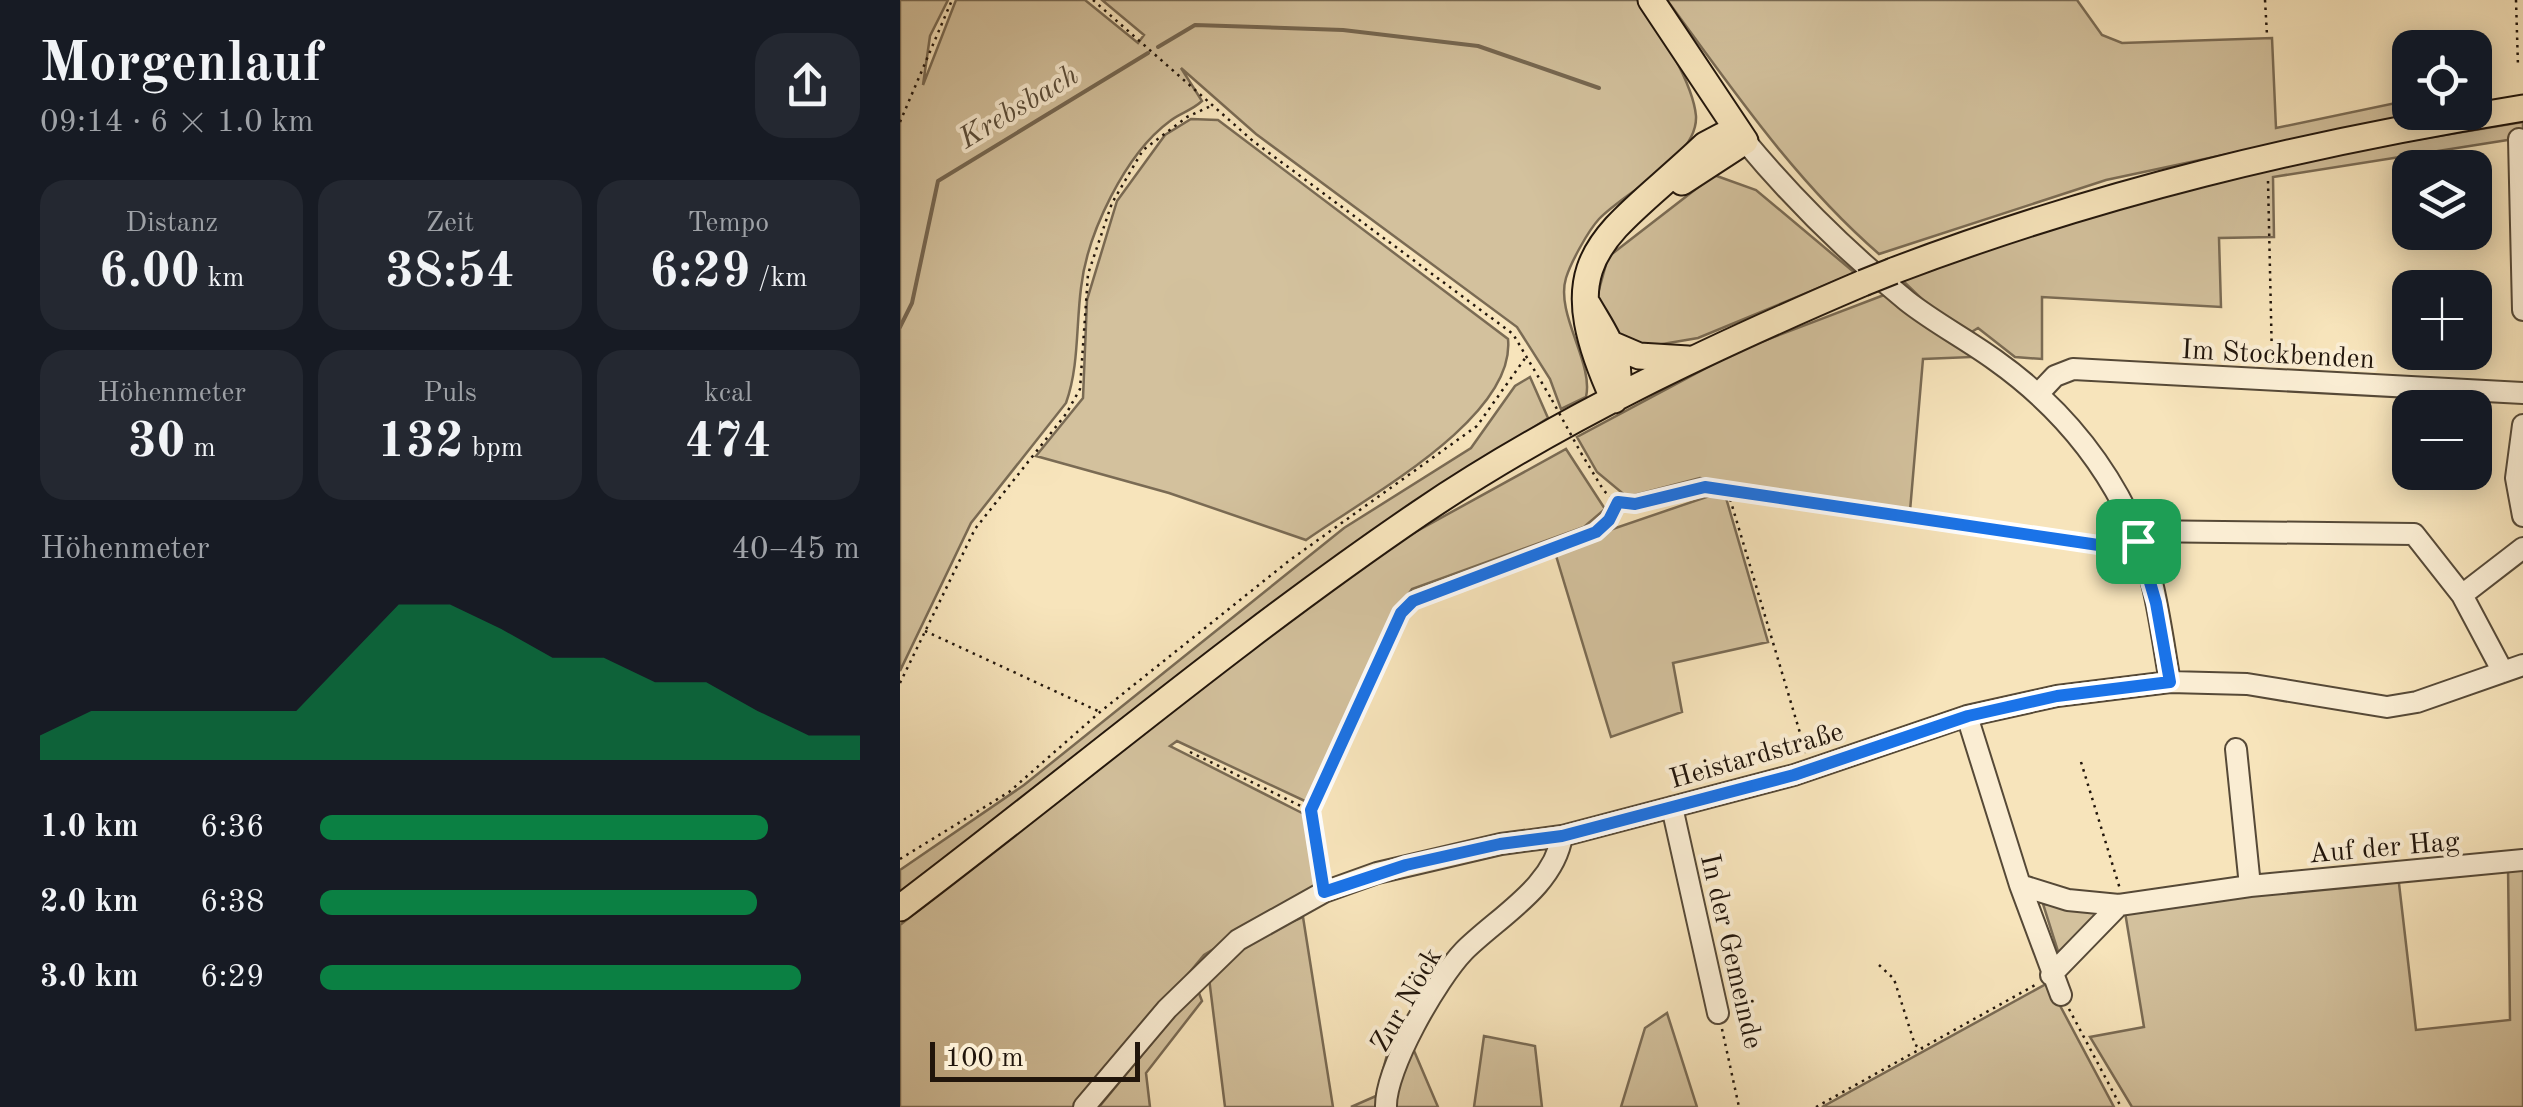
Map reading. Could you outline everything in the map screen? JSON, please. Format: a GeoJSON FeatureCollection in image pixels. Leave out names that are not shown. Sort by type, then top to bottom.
{"type":"FeatureCollection","features":[{"type":"Feature","properties":{"kind":"main road"},"geometry":{"type":"LineString","coordinates":[[1651,0],[1745,142]]}},
{"type":"Feature","properties":{"kind":"main road"},"geometry":{"type":"LineString","coordinates":[[1699,152],[1706,114],[1704,79]]}},
{"type":"Feature","properties":{"kind":"main road"},"geometry":{"type":"LineString","coordinates":[[900,908],[1330,576],[1423,511],[1694,358],[1863,282],[2139,187],[2322,142],[2523,108]]}},
{"type":"Feature","properties":{"kind":"main road"},"geometry":{"type":"LineString","coordinates":[[1614,400],[1586,333],[1587,272],[1603,241],[1699,152],[1722,136],[1745,142]]}},
{"type":"Feature","properties":{"kind":"main road"},"geometry":{"type":"LineString","coordinates":[[1658,192],[1694,176],[1745,142]]}},
{"type":"Feature","properties":{"kind":"main road"},"geometry":{"type":"LineString","coordinates":[[1586,300],[1621,370],[1614,400]]}},
{"type":"Feature","properties":{"kind":"main road"},"geometry":{"type":"LineString","coordinates":[[1611,344],[1639,356],[1694,358]]}},
{"type":"Feature","properties":{"kind":"street"},"geometry":{"type":"LineString","coordinates":[[2519,139],[2523,310]]}},
{"type":"Feature","properties":{"kind":"street"},"geometry":{"type":"LineString","coordinates":[[1745,142],[1799,203],[1872,271],[1925,314],[2039,393],[2094,457],[2137,536],[2156,603],[2170,682]]}},
{"type":"Feature","properties":{"kind":"street","name":"Im Stockbenden"},"geometry":{"type":"LineString","coordinates":[[2039,393],[2056,376],[2073,369],[2523,393]]}},
{"type":"Feature","properties":{"kind":"street"},"geometry":{"type":"LineString","coordinates":[[2523,425],[2516,478],[2523,516]]}},
{"type":"Feature","properties":{"kind":"street"},"geometry":{"type":"LineString","coordinates":[[2137,536],[2414,534],[2513,668]]}},
{"type":"Feature","properties":{"kind":"street"},"geometry":{"type":"LineString","coordinates":[[2462,595],[2523,548]]}},
{"type":"Feature","properties":{"kind":"street","name":"Heistardstraße"},"geometry":{"type":"LineString","coordinates":[[1084,1107],[1167,1009],[1238,940],[1324,892],[1406,865],[1500,844],[1562,836],[1672,808],[1968,716],[2057,696],[2170,682],[2275,686],[2387,707],[2417,702],[2513,668]]}},
{"type":"Feature","properties":{"kind":"street"},"geometry":{"type":"LineString","coordinates":[[1968,716],[2020,885],[2061,995]]}},
{"type":"Feature","properties":{"kind":"street"},"geometry":{"type":"LineString","coordinates":[[2236,749],[2250,886]]}},
{"type":"Feature","properties":{"kind":"street","name":"In der Gemeinde"},"geometry":{"type":"LineString","coordinates":[[1672,808],[1718,1013]]}},
{"type":"Feature","properties":{"kind":"street","name":"Zur Nöck"},"geometry":{"type":"LineString","coordinates":[[1386,1107],[1392,1078],[1444,974],[1538,883],[1559,855],[1562,836]]}},
{"type":"Feature","properties":{"kind":"street","name":"Auf der Hag"},"geometry":{"type":"LineString","coordinates":[[2020,885],[2068,900],[2120,906],[2250,886],[2523,860]]}},
{"type":"Feature","properties":{"kind":"street"},"geometry":{"type":"LineString","coordinates":[[2051,975],[2120,906]]}},
{"type":"Feature","properties":{"kind":"path"},"geometry":{"type":"LineString","coordinates":[[900,122],[952,0]]}},
{"type":"Feature","properties":{"kind":"path"},"geometry":{"type":"LineString","coordinates":[[1093,0],[1253,141],[1513,334],[1604,491],[1618,502],[1635,504],[1690,488],[1728,490],[2112,547],[2137,536]]}},
{"type":"Feature","properties":{"kind":"path"},"geometry":{"type":"LineString","coordinates":[[2266,0],[2267,35]]}},
{"type":"Feature","properties":{"kind":"path"},"geometry":{"type":"LineString","coordinates":[[2516,0],[2518,66]]}},
{"type":"Feature","properties":{"kind":"path"},"geometry":{"type":"LineString","coordinates":[[900,683],[974,529],[1066,414],[1080,388],[1088,274],[1112,203],[1143,150],[1187,117],[1213,106]]}},
{"type":"Feature","properties":{"kind":"path"},"geometry":{"type":"LineString","coordinates":[[2268,181],[2272,382]]}},
{"type":"Feature","properties":{"kind":"path"},"geometry":{"type":"LineString","coordinates":[[900,859],[1009,792],[1100,712],[1290,560],[1477,426],[1526,357]]}},
{"type":"Feature","properties":{"kind":"path"},"geometry":{"type":"LineString","coordinates":[[1728,490],[1810,768]]}},
{"type":"Feature","properties":{"kind":"path"},"geometry":{"type":"LineString","coordinates":[[1324,892],[1311,810],[1401,613],[1413,601],[1596,532],[1609,520],[1618,502]]}},
{"type":"Feature","properties":{"kind":"path"},"geometry":{"type":"LineString","coordinates":[[925,631],[1100,712]]}},
{"type":"Feature","properties":{"kind":"path"},"geometry":{"type":"LineString","coordinates":[[1190,752],[1311,810]]}},
{"type":"Feature","properties":{"kind":"path"},"geometry":{"type":"LineString","coordinates":[[2080,762],[2120,886],[2120,906]]}},
{"type":"Feature","properties":{"kind":"path"},"geometry":{"type":"LineString","coordinates":[[1878,965],[1894,978],[1915,1045],[1924,1050]]}},
{"type":"Feature","properties":{"kind":"path"},"geometry":{"type":"LineString","coordinates":[[1816,1107],[1924,1050],[2051,975]]}},
{"type":"Feature","properties":{"kind":"path"},"geometry":{"type":"LineString","coordinates":[[2061,995],[2121,1107]]}},
{"type":"Feature","properties":{"kind":"path","name":"In der Gemeinde"},"geometry":{"type":"LineString","coordinates":[[1718,1013],[1739,1107]]}},
{"type":"Feature","properties":{"kind":"shaded area"},"geometry":{"type":"Polygon","coordinates":[[[900,0],[948,0],[930,36],[923,85],[956,0],[1085,0],[1138,43],[1144,35],[1102,0],[1640,0],[1682,72],[1696,116],[1685,146],[1658,173],[1599,219],[1572,264],[1564,292],[1587,384],[1586,397],[1561,409],[1550,379],[1517,327],[1256,134],[1181,68],[1202,101],[1170,121],[1138,153],[1100,220],[1085,267],[1075,361],[1066,403],[971,523],[900,671],[900,0]]]}},
{"type":"Feature","properties":{"kind":"shaded area"},"geometry":{"type":"Polygon","coordinates":[[[1667,0],[2077,0],[2102,35],[2122,43],[2272,38],[2276,128],[2392,104],[2392,119],[2106,180],[1879,254],[1792,165],[1667,0]]]}},
{"type":"Feature","properties":{"kind":"shaded area"},"geometry":{"type":"Polygon","coordinates":[[[1191,119],[1218,120],[1508,339],[1504,369],[1488,398],[1463,426],[1398,479],[1306,540],[1169,493],[1036,456],[1083,398],[1087,300],[1117,201],[1165,135],[1191,119]]]}},
{"type":"Feature","properties":{"kind":"shaded area"},"geometry":{"type":"Polygon","coordinates":[[[2523,122],[2523,137],[2444,150],[2392,150],[2392,158],[2273,177],[2274,237],[2219,238],[2221,307],[2042,297],[2042,359],[2015,357],[1978,328],[1970,333],[1926,303],[1901,279],[2140,198],[2312,157],[2523,122]]]}},
{"type":"Feature","properties":{"kind":"shaded area"},"geometry":{"type":"Polygon","coordinates":[[[1714,175],[1756,190],[1855,273],[1698,338],[1645,347],[1613,336],[1597,297],[1608,257],[1714,175]]]}},
{"type":"Feature","properties":{"kind":"shaded area"},"geometry":{"type":"Polygon","coordinates":[[[1884,295],[1973,357],[1923,359],[1910,511],[1700,478],[1627,497],[1597,472],[1577,437],[1740,350],[1884,295]]]}},
{"type":"Feature","properties":{"kind":"shaded area"},"geometry":{"type":"Polygon","coordinates":[[[1530,377],[1548,418],[1342,554],[900,892],[900,870],[1024,785],[1344,528],[1471,448],[1515,386],[1530,377]]]}},
{"type":"Feature","properties":{"kind":"shaded area"},"geometry":{"type":"Polygon","coordinates":[[[1566,449],[1605,509],[1584,527],[1412,589],[1394,614],[1307,802],[1177,741],[1170,746],[1304,814],[1318,885],[1204,955],[1078,1107],[900,1107],[900,925],[1359,563],[1566,449]]]}},
{"type":"Feature","properties":{"kind":"shaded area"},"geometry":{"type":"Polygon","coordinates":[[[1724,491],[1768,642],[1673,663],[1682,712],[1611,737],[1554,549],[1724,491]]]}},
{"type":"Feature","properties":{"kind":"shaded area"},"geometry":{"type":"Polygon","coordinates":[[[2523,866],[2523,1107],[2132,1107],[2090,1037],[2144,1027],[2125,912],[2398,875],[2416,1030],[2510,1020],[2508,867],[2523,866]]]}},
{"type":"Feature","properties":{"kind":"shaded area"},"geometry":{"type":"Polygon","coordinates":[[[2043,904],[2095,909],[2102,917],[2061,961],[2043,904]]]}},
{"type":"Feature","properties":{"kind":"shaded area"},"geometry":{"type":"Polygon","coordinates":[[[1303,917],[1333,1107],[1225,1107],[1209,978],[1260,935],[1303,917]]]}},
{"type":"Feature","properties":{"kind":"shaded area"},"geometry":{"type":"Polygon","coordinates":[[[2048,983],[2114,1107],[1822,1107],[2048,983]]]}},
{"type":"Feature","properties":{"kind":"shaded area"},"geometry":{"type":"Polygon","coordinates":[[[1197,988],[1202,1001],[1146,1073],[1150,1107],[1099,1107],[1197,988]]]}},
{"type":"Feature","properties":{"kind":"shaded area"},"geometry":{"type":"Polygon","coordinates":[[[1667,1013],[1697,1107],[1621,1107],[1645,1028],[1667,1013]]]}},
{"type":"Feature","properties":{"kind":"shaded area"},"geometry":{"type":"Polygon","coordinates":[[[1484,1036],[1535,1046],[1542,1107],[1474,1107],[1484,1036]]]}},
{"type":"Feature","properties":{"kind":"shaded area"},"geometry":{"type":"Polygon","coordinates":[[[1412,1046],[1438,1107],[1351,1107],[1376,1096],[1387,1055],[1412,1046]]]}},
{"type":"Feature","properties":{"kind":"waterway","name":"Krebsbach"},"geometry":{"type":"LineString","coordinates":[[1158,47],[1195,25],[1343,30],[1478,46],[1599,88]]}},
{"type":"Feature","properties":{"kind":"waterway","name":"Krebsbach"},"geometry":{"type":"LineString","coordinates":[[900,327],[912,303],[938,181],[1148,53]]}},
{"type":"Feature","properties":{"kind":"route"},"geometry":{"type":"LineString","coordinates":[[1705,487],[2112,547],[2138,541],[2156,603],[2170,682],[2057,696],[1968,716],[1794,775],[1562,836],[1500,844],[1406,865],[1324,892],[1311,810],[1401,613],[1413,601],[1596,532],[1609,520],[1618,502],[1635,504],[1705,487]]}}]}
